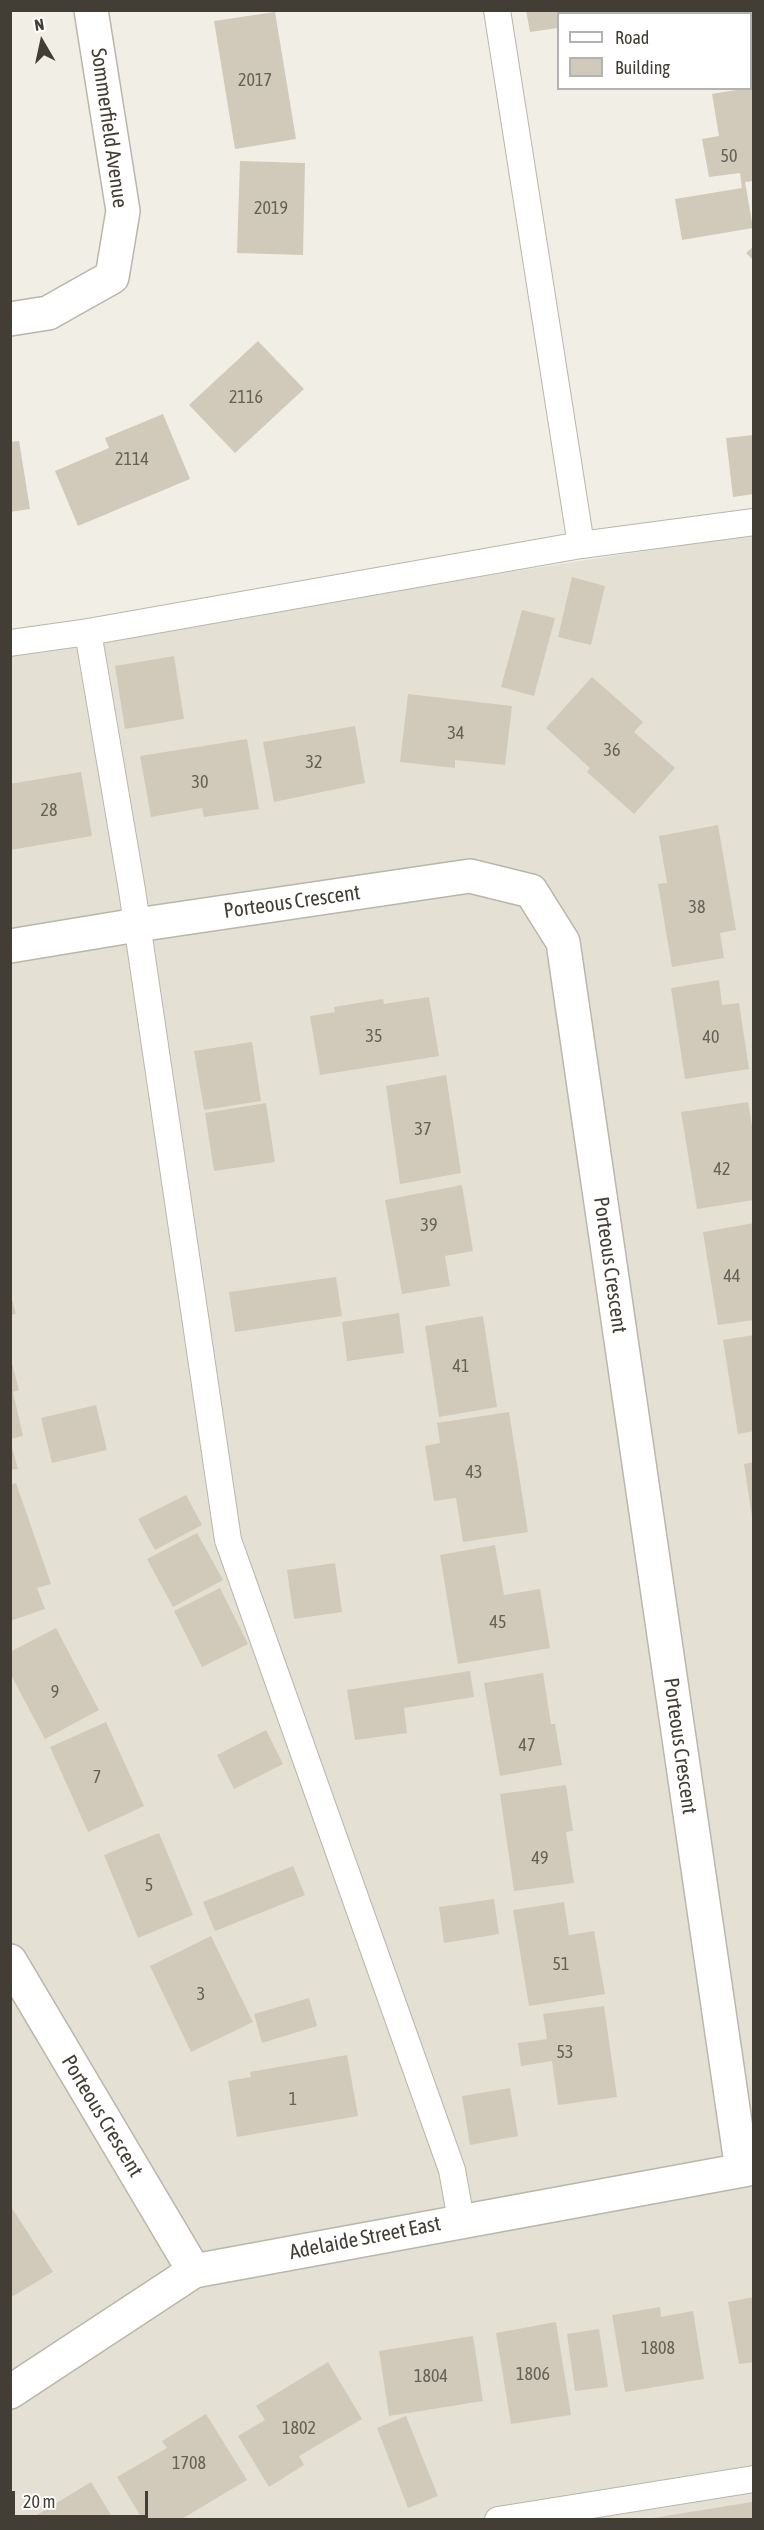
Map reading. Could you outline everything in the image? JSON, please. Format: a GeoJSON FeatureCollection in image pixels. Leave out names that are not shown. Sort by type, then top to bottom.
{"type":"FeatureCollection","features":[{"type":"Feature","properties":{"kind":"street","name":"Sommerfield Avenue"},"geometry":{"type":"LineString","coordinates":[[10,319],[48,313],[112,277],[123,211],[91,10]]}},
{"type":"Feature","properties":{"kind":"street","name":"Porteous Crescent"},"geometry":{"type":"LineString","coordinates":[[10,946],[137,924],[470,876],[531,891],[563,942],[748,2169]]}},
{"type":"Feature","properties":{"kind":"street","name":"Porteous Crescent"},"geometry":{"type":"LineString","coordinates":[[10,1962],[194,2271]]}},
{"type":"Feature","properties":{"kind":"street","name":"Adelaide Street East"},"geometry":{"type":"LineString","coordinates":[[10,2392],[194,2271],[461,2220],[748,2169]]}},
{"type":"Feature","properties":{"kind":"lane"},"geometry":{"type":"LineString","coordinates":[[497,10],[581,545]]}},
{"type":"Feature","properties":{"kind":"lane"},"geometry":{"type":"LineString","coordinates":[[10,643],[88,632],[581,545],[753,522]]}},
{"type":"Feature","properties":{"kind":"lane"},"geometry":{"type":"LineString","coordinates":[[88,632],[137,924],[228,1540],[452,2170],[461,2220]]}},
{"type":"Feature","properties":{"kind":"lane"},"geometry":{"type":"LineString","coordinates":[[498,2520],[753,2479]]}},
{"type":"Feature","properties":{"kind":"shaded area"},"geometry":{"type":"Polygon","coordinates":[[[753,534],[753,2519],[11,2520],[11,650],[753,534]]]}},
{"type":"Feature","properties":{"kind":"building"},"geometry":{"type":"Polygon","coordinates":[[[526,10],[577,10],[578,12],[557,12],[557,28],[530,32],[526,10]]]}},
{"type":"Feature","properties":{"kind":"building"},"geometry":{"type":"Polygon","coordinates":[[[673,10],[754,10],[754,46],[752,46],[752,12],[674,12],[673,10]]]}},
{"type":"Feature","properties":{"kind":"building"},"geometry":{"type":"Polygon","coordinates":[[[275,12],[296,139],[235,149],[214,21],[275,12]]]}},
{"type":"Feature","properties":{"kind":"building"},"geometry":{"type":"Polygon","coordinates":[[[754,87],[754,181],[745,182],[753,228],[682,240],[675,199],[742,188],[740,173],[709,177],[702,139],[719,136],[712,94],[752,90],[754,87]]]}},
{"type":"Feature","properties":{"kind":"building"},"geometry":{"type":"Polygon","coordinates":[[[240,161],[305,163],[303,255],[237,253],[240,161]]]}},
{"type":"Feature","properties":{"kind":"building"},"geometry":{"type":"Polygon","coordinates":[[[754,246],[754,261],[746,253],[754,246]]]}},
{"type":"Feature","properties":{"kind":"building"},"geometry":{"type":"Polygon","coordinates":[[[258,341],[304,389],[235,453],[189,405],[258,341]]]}},
{"type":"Feature","properties":{"kind":"building"},"geometry":{"type":"Polygon","coordinates":[[[163,414],[190,479],[78,526],[55,471],[109,448],[105,438],[163,414]]]}},
{"type":"Feature","properties":{"kind":"building"},"geometry":{"type":"Polygon","coordinates":[[[754,435],[754,494],[733,497],[726,438],[754,435]]]}},
{"type":"Feature","properties":{"kind":"building"},"geometry":{"type":"Polygon","coordinates":[[[19,441],[30,509],[10,512],[10,442],[19,441]]]}},
{"type":"Feature","properties":{"kind":"building"},"geometry":{"type":"Polygon","coordinates":[[[572,577],[605,586],[591,645],[558,637],[572,577]]]}},
{"type":"Feature","properties":{"kind":"building"},"geometry":{"type":"Polygon","coordinates":[[[522,610],[555,618],[534,696],[501,687],[522,610]]]}},
{"type":"Feature","properties":{"kind":"building"},"geometry":{"type":"Polygon","coordinates":[[[174,656],[184,719],[125,729],[115,666],[174,656]]]}},
{"type":"Feature","properties":{"kind":"building"},"geometry":{"type":"Polygon","coordinates":[[[592,677],[643,722],[634,732],[675,768],[634,814],[587,772],[590,768],[546,728],[592,677]]]}},
{"type":"Feature","properties":{"kind":"building"},"geometry":{"type":"Polygon","coordinates":[[[408,694],[512,706],[505,765],[455,760],[455,768],[400,762],[408,694]]]}},
{"type":"Feature","properties":{"kind":"building"},"geometry":{"type":"Polygon","coordinates":[[[355,726],[365,783],[274,802],[263,742],[355,726]]]}},
{"type":"Feature","properties":{"kind":"building"},"geometry":{"type":"Polygon","coordinates":[[[247,739],[259,809],[204,817],[202,808],[151,817],[140,756],[247,739]]]}},
{"type":"Feature","properties":{"kind":"building"},"geometry":{"type":"Polygon","coordinates":[[[81,772],[92,836],[10,850],[10,784],[81,772]]]}},
{"type":"Feature","properties":{"kind":"building"},"geometry":{"type":"Polygon","coordinates":[[[718,825],[736,930],[720,933],[724,958],[672,967],[658,884],[667,883],[659,836],[718,825]]]}},
{"type":"Feature","properties":{"kind":"building"},"geometry":{"type":"Polygon","coordinates":[[[719,980],[722,1005],[739,1003],[749,1069],[685,1079],[671,988],[719,980]]]}},
{"type":"Feature","properties":{"kind":"building"},"geometry":{"type":"Polygon","coordinates":[[[429,997],[439,1056],[320,1075],[310,1016],[335,1012],[334,1007],[383,999],[384,1004],[429,997]]]}},
{"type":"Feature","properties":{"kind":"building"},"geometry":{"type":"Polygon","coordinates":[[[252,1042],[261,1101],[204,1110],[194,1051],[252,1042]]]}},
{"type":"Feature","properties":{"kind":"building"},"geometry":{"type":"Polygon","coordinates":[[[446,1075],[461,1173],[400,1184],[386,1086],[446,1075]]]}},
{"type":"Feature","properties":{"kind":"building"},"geometry":{"type":"Polygon","coordinates":[[[748,1102],[754,1138],[754,1200],[697,1209],[681,1112],[748,1102]]]}},
{"type":"Feature","properties":{"kind":"building"},"geometry":{"type":"Polygon","coordinates":[[[266,1103],[275,1162],[214,1171],[205,1113],[266,1103]]]}},
{"type":"Feature","properties":{"kind":"building"},"geometry":{"type":"Polygon","coordinates":[[[462,1185],[473,1251],[445,1256],[450,1286],[402,1294],[385,1200],[462,1185]]]}},
{"type":"Feature","properties":{"kind":"building"},"geometry":{"type":"Polygon","coordinates":[[[754,1223],[754,1320],[718,1325],[703,1232],[754,1223]]]}},
{"type":"Feature","properties":{"kind":"building"},"geometry":{"type":"Polygon","coordinates":[[[336,1277],[342,1316],[235,1332],[229,1292],[336,1277]]]}},
{"type":"Feature","properties":{"kind":"building"},"geometry":{"type":"Polygon","coordinates":[[[10,1292],[16,1314],[10,1315],[10,1292]]]}},
{"type":"Feature","properties":{"kind":"building"},"geometry":{"type":"Polygon","coordinates":[[[399,1313],[404,1353],[347,1361],[342,1322],[399,1313]]]}},
{"type":"Feature","properties":{"kind":"building"},"geometry":{"type":"Polygon","coordinates":[[[483,1316],[497,1407],[439,1417],[425,1326],[483,1316]]]}},
{"type":"Feature","properties":{"kind":"building"},"geometry":{"type":"Polygon","coordinates":[[[754,1335],[754,1431],[738,1434],[723,1340],[754,1335]]]}},
{"type":"Feature","properties":{"kind":"building"},"geometry":{"type":"Polygon","coordinates":[[[10,1356],[19,1390],[13,1392],[23,1436],[10,1439],[10,1356]]]}},
{"type":"Feature","properties":{"kind":"building"},"geometry":{"type":"Polygon","coordinates":[[[96,1405],[107,1450],[52,1463],[41,1418],[96,1405]]]}},
{"type":"Feature","properties":{"kind":"building"},"geometry":{"type":"Polygon","coordinates":[[[509,1412],[528,1532],[463,1542],[456,1498],[434,1501],[425,1446],[440,1443],[437,1423],[509,1412]]]}},
{"type":"Feature","properties":{"kind":"building"},"geometry":{"type":"Polygon","coordinates":[[[10,1441],[18,1469],[10,1470],[10,1441]]]}},
{"type":"Feature","properties":{"kind":"building"},"geometry":{"type":"Polygon","coordinates":[[[754,1462],[754,1516],[752,1517],[744,1464],[754,1462]]]}},
{"type":"Feature","properties":{"kind":"building"},"geometry":{"type":"Polygon","coordinates":[[[16,1483],[51,1584],[37,1588],[45,1609],[10,1621],[10,1485],[16,1483]]]}},
{"type":"Feature","properties":{"kind":"building"},"geometry":{"type":"Polygon","coordinates":[[[186,1495],[202,1525],[155,1550],[138,1519],[186,1495]]]}},
{"type":"Feature","properties":{"kind":"building"},"geometry":{"type":"Polygon","coordinates":[[[197,1533],[223,1580],[173,1607],[147,1559],[197,1533]]]}},
{"type":"Feature","properties":{"kind":"building"},"geometry":{"type":"Polygon","coordinates":[[[495,1545],[504,1595],[540,1589],[550,1648],[458,1664],[440,1555],[495,1545]]]}},
{"type":"Feature","properties":{"kind":"building"},"geometry":{"type":"Polygon","coordinates":[[[335,1563],[342,1612],[294,1619],[287,1570],[335,1563]]]}},
{"type":"Feature","properties":{"kind":"building"},"geometry":{"type":"Polygon","coordinates":[[[220,1588],[248,1644],[202,1667],[174,1611],[220,1588]]]}},
{"type":"Feature","properties":{"kind":"building"},"geometry":{"type":"Polygon","coordinates":[[[56,1628],[99,1710],[45,1739],[10,1673],[10,1652],[56,1628]]]}},
{"type":"Feature","properties":{"kind":"building"},"geometry":{"type":"Polygon","coordinates":[[[470,1671],[474,1697],[404,1708],[407,1733],[355,1740],[347,1690],[470,1671]]]}},
{"type":"Feature","properties":{"kind":"building"},"geometry":{"type":"Polygon","coordinates":[[[543,1673],[551,1724],[555,1724],[562,1765],[500,1776],[484,1683],[543,1673]]]}},
{"type":"Feature","properties":{"kind":"building"},"geometry":{"type":"Polygon","coordinates":[[[106,1722],[144,1806],[88,1832],[50,1747],[106,1722]]]}},
{"type":"Feature","properties":{"kind":"building"},"geometry":{"type":"Polygon","coordinates":[[[266,1730],[283,1764],[234,1789],[217,1755],[266,1730]]]}},
{"type":"Feature","properties":{"kind":"building"},"geometry":{"type":"Polygon","coordinates":[[[566,1785],[573,1831],[566,1832],[574,1883],[514,1891],[500,1794],[566,1785]]]}},
{"type":"Feature","properties":{"kind":"building"},"geometry":{"type":"Polygon","coordinates":[[[159,1833],[193,1915],[138,1938],[104,1855],[159,1833]]]}},
{"type":"Feature","properties":{"kind":"building"},"geometry":{"type":"Polygon","coordinates":[[[293,1866],[305,1895],[215,1931],[203,1902],[293,1866]]]}},
{"type":"Feature","properties":{"kind":"building"},"geometry":{"type":"Polygon","coordinates":[[[494,1899],[499,1934],[444,1943],[439,1907],[494,1899]]]}},
{"type":"Feature","properties":{"kind":"building"},"geometry":{"type":"Polygon","coordinates":[[[564,1902],[569,1935],[594,1931],[605,1994],[529,2006],[513,1910],[564,1902]]]}},
{"type":"Feature","properties":{"kind":"building"},"geometry":{"type":"Polygon","coordinates":[[[211,1936],[253,2022],[191,2052],[150,1966],[211,1936]]]}},
{"type":"Feature","properties":{"kind":"building"},"geometry":{"type":"Polygon","coordinates":[[[309,1998],[317,2026],[262,2043],[254,2014],[309,1998]]]}},
{"type":"Feature","properties":{"kind":"building"},"geometry":{"type":"Polygon","coordinates":[[[604,2006],[617,2097],[558,2105],[552,2061],[521,2066],[518,2043],[547,2039],[543,2014],[604,2006]]]}},
{"type":"Feature","properties":{"kind":"building"},"geometry":{"type":"Polygon","coordinates":[[[347,2055],[358,2116],[237,2137],[228,2081],[251,2077],[250,2072],[347,2055]]]}},
{"type":"Feature","properties":{"kind":"building"},"geometry":{"type":"Polygon","coordinates":[[[510,2088],[518,2136],[470,2145],[462,2096],[510,2088]]]}},
{"type":"Feature","properties":{"kind":"building"},"geometry":{"type":"Polygon","coordinates":[[[10,2205],[53,2272],[10,2298],[10,2205]]]}},
{"type":"Feature","properties":{"kind":"building"},"geometry":{"type":"Polygon","coordinates":[[[754,2297],[754,2362],[739,2364],[728,2302],[754,2297]]]}},
{"type":"Feature","properties":{"kind":"building"},"geometry":{"type":"Polygon","coordinates":[[[660,2307],[661,2317],[693,2311],[704,2379],[625,2392],[612,2315],[660,2307]]]}},
{"type":"Feature","properties":{"kind":"building"},"geometry":{"type":"Polygon","coordinates":[[[556,2322],[571,2415],[511,2424],[496,2333],[556,2322]]]}},
{"type":"Feature","properties":{"kind":"building"},"geometry":{"type":"Polygon","coordinates":[[[599,2329],[608,2387],[575,2391],[567,2334],[599,2329]]]}},
{"type":"Feature","properties":{"kind":"building"},"geometry":{"type":"Polygon","coordinates":[[[473,2336],[483,2401],[389,2416],[379,2351],[473,2336]]]}},
{"type":"Feature","properties":{"kind":"building"},"geometry":{"type":"Polygon","coordinates":[[[328,2362],[362,2419],[299,2456],[304,2465],[269,2487],[238,2436],[265,2420],[256,2406],[328,2362]]]}},
{"type":"Feature","properties":{"kind":"building"},"geometry":{"type":"Polygon","coordinates":[[[206,2414],[247,2480],[180,2520],[143,2520],[117,2477],[167,2448],[162,2441],[206,2414]]]}},
{"type":"Feature","properties":{"kind":"building"},"geometry":{"type":"Polygon","coordinates":[[[406,2416],[438,2496],[408,2508],[377,2428],[406,2416]]]}},
{"type":"Feature","properties":{"kind":"building"},"geometry":{"type":"Polygon","coordinates":[[[91,2482],[114,2520],[40,2520],[37,2515],[91,2482]]]}},
{"type":"Feature","properties":{"kind":"building"},"geometry":{"type":"Polygon","coordinates":[[[752,2502],[754,2520],[653,2520],[653,2518],[752,2502]]]}}]}
